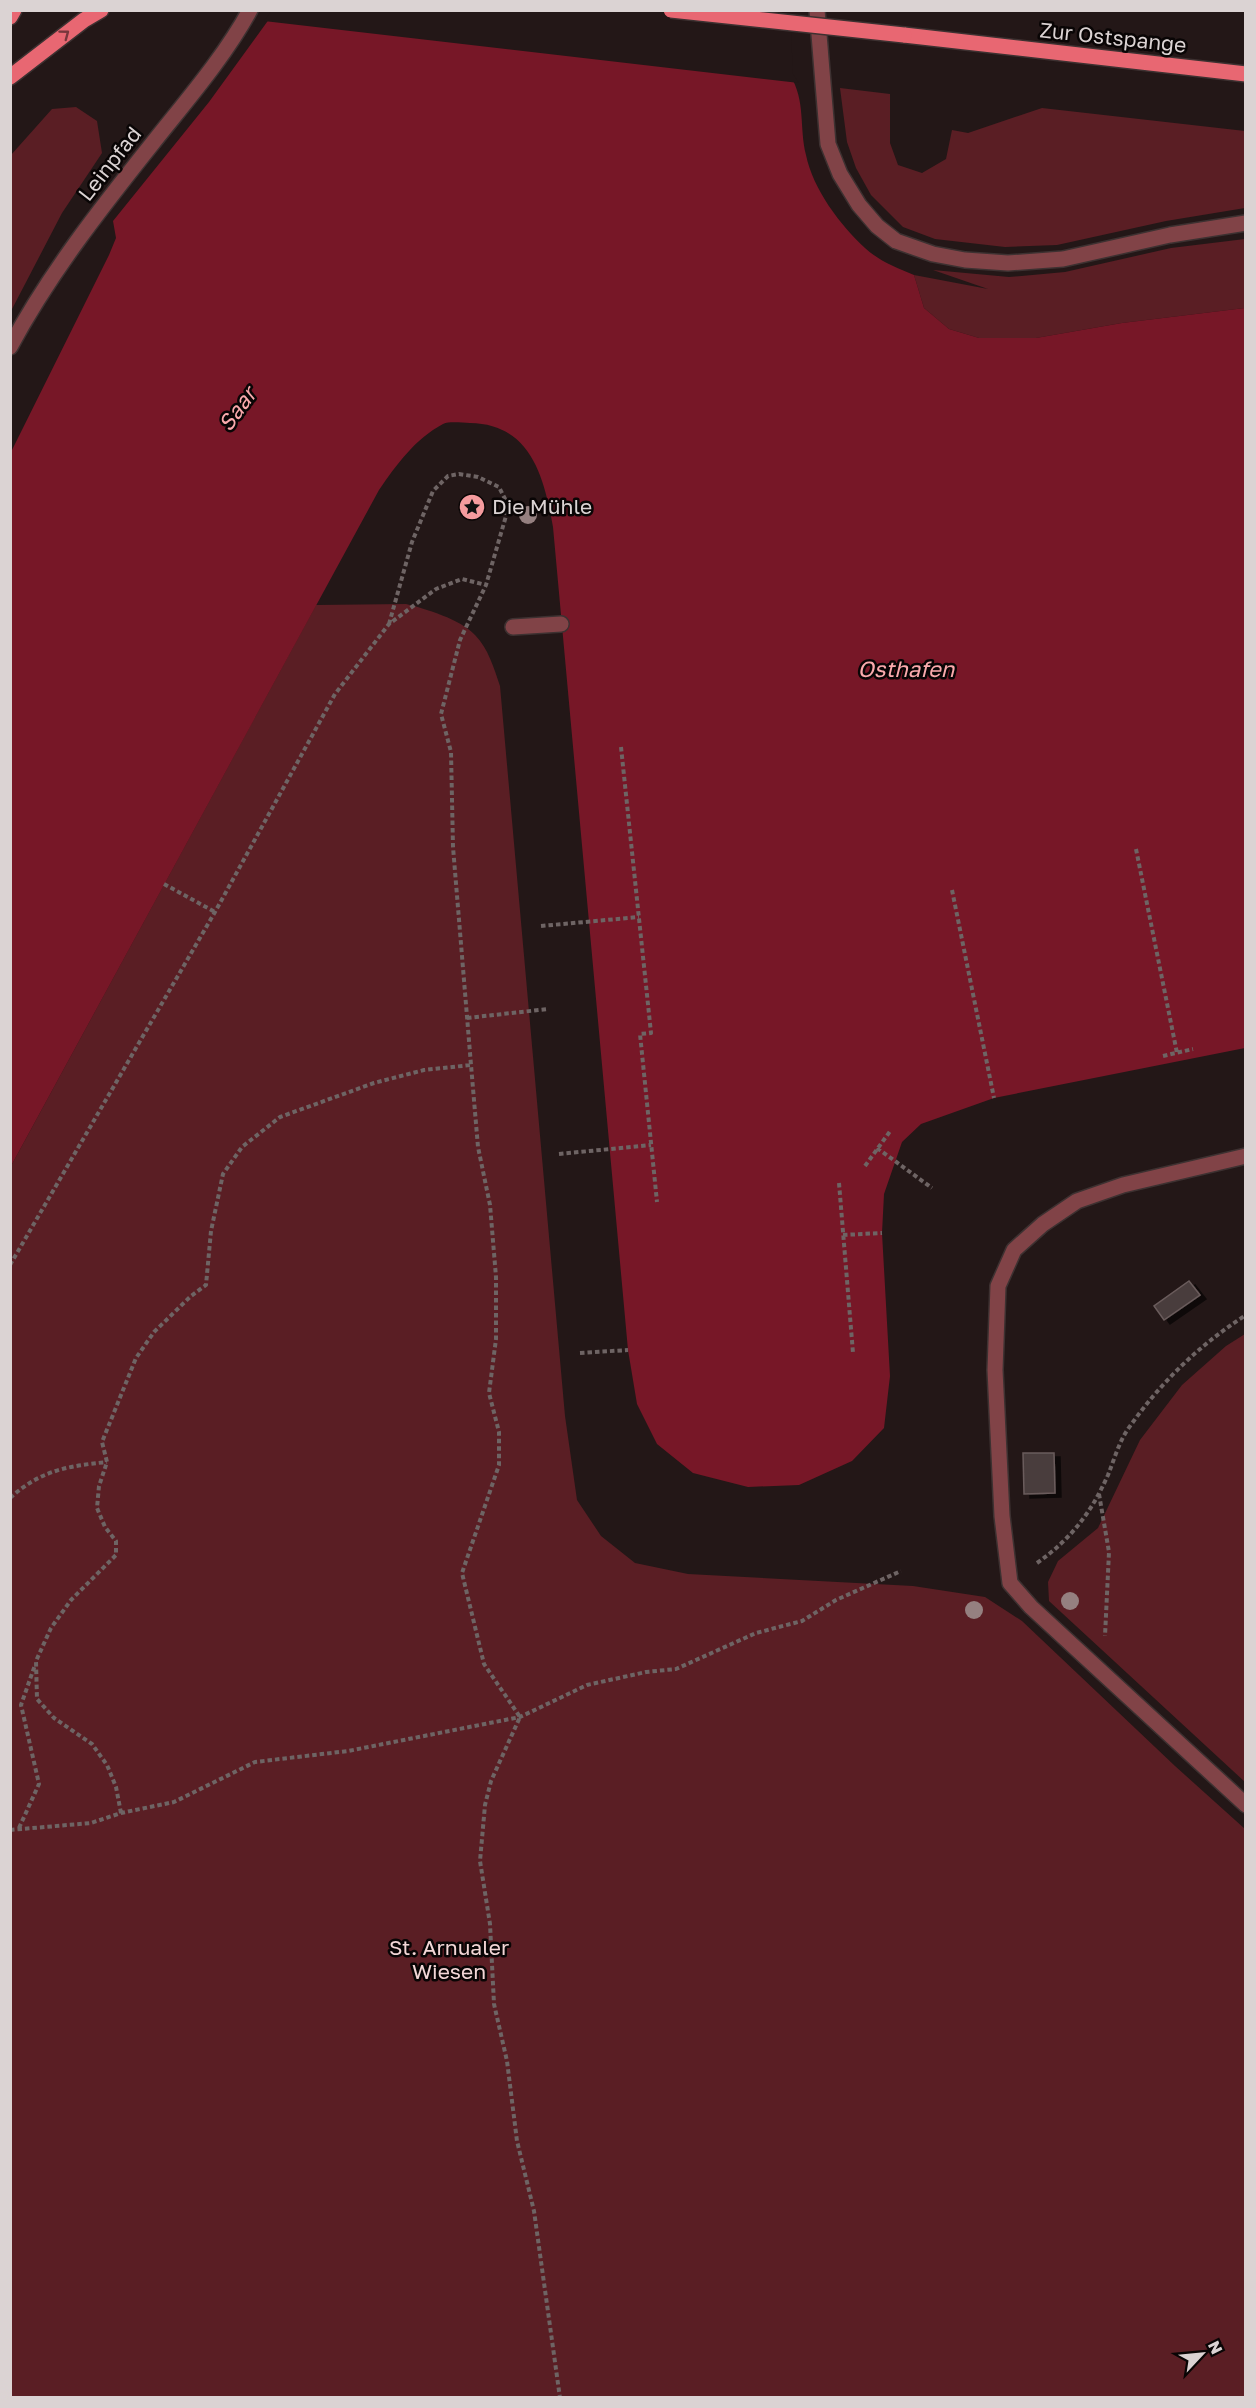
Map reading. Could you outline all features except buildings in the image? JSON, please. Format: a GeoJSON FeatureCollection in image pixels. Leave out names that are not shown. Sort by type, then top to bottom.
{"type":"FeatureCollection","features":[{"type":"Feature","properties":{"kind":"main road"},"geometry":{"type":"LineString","coordinates":[[10,17],[14,10]]}},
{"type":"Feature","properties":{"kind":"main road"},"geometry":{"type":"LineString","coordinates":[[10,77],[84,20],[101,10]]}},
{"type":"Feature","properties":{"kind":"main road","name":"Zur Ostspange"},"geometry":{"type":"LineString","coordinates":[[671,10],[1245,74]]}},
{"type":"Feature","properties":{"kind":"lane","name":"Leinpfad"},"geometry":{"type":"LineString","coordinates":[[10,346],[41,292],[121,183],[200,83],[250,10]]}},
{"type":"Feature","properties":{"kind":"lane"},"geometry":{"type":"LineString","coordinates":[[818,10],[828,144],[840,174],[859,205],[878,226],[896,241],[933,254],[965,260],[1008,263],[1063,259],[1170,235],[1245,223]]}},
{"type":"Feature","properties":{"kind":"lane"},"geometry":{"type":"LineString","coordinates":[[513,627],[561,624]]}},
{"type":"Feature","properties":{"kind":"lane"},"geometry":{"type":"LineString","coordinates":[[1245,1156],[1123,1185],[1077,1201],[1042,1224],[1014,1250],[998,1286],[995,1327],[1002,1516],[1010,1583],[1031,1607],[1104,1676],[1245,1805]]}},
{"type":"Feature","properties":{"kind":"path"},"geometry":{"type":"LineString","coordinates":[[389,624],[412,542],[434,491],[448,476],[459,474],[478,477],[499,487],[505,499],[507,516],[486,585],[460,640],[441,714],[451,752],[453,848],[478,1147],[490,1205],[496,1277],[496,1339],[489,1393],[499,1432],[500,1465],[462,1573],[484,1664],[520,1717]]}},
{"type":"Feature","properties":{"kind":"path"},"geometry":{"type":"LineString","coordinates":[[10,1265],[215,912],[335,694],[389,624],[435,589],[462,579],[486,585]]}},
{"type":"Feature","properties":{"kind":"path"},"geometry":{"type":"LineString","coordinates":[[621,747],[651,1033],[640,1034],[657,1202]]}},
{"type":"Feature","properties":{"kind":"path"},"geometry":{"type":"LineString","coordinates":[[1136,849],[1177,1053]]}},
{"type":"Feature","properties":{"kind":"path"},"geometry":{"type":"LineString","coordinates":[[164,884],[215,912]]}},
{"type":"Feature","properties":{"kind":"path"},"geometry":{"type":"LineString","coordinates":[[952,890],[994,1098]]}},
{"type":"Feature","properties":{"kind":"path"},"geometry":{"type":"LineString","coordinates":[[541,926],[639,917]]}},
{"type":"Feature","properties":{"kind":"path"},"geometry":{"type":"LineString","coordinates":[[467,1018],[549,1009]]}},
{"type":"Feature","properties":{"kind":"path"},"geometry":{"type":"LineString","coordinates":[[1163,1056],[1193,1049]]}},
{"type":"Feature","properties":{"kind":"path"},"geometry":{"type":"LineString","coordinates":[[19,1828],[39,1784],[21,1705],[36,1661],[51,1628],[71,1600],[116,1556],[116,1541],[105,1527],[97,1509],[99,1486],[107,1462],[102,1442],[136,1358],[154,1332],[191,1296],[206,1285],[211,1231],[223,1174],[242,1147],[280,1117],[374,1083],[424,1070],[471,1065]]}},
{"type":"Feature","properties":{"kind":"path"},"geometry":{"type":"LineString","coordinates":[[865,1166],[891,1130]]}},
{"type":"Feature","properties":{"kind":"path"},"geometry":{"type":"LineString","coordinates":[[560,1154],[651,1145]]}},
{"type":"Feature","properties":{"kind":"path"},"geometry":{"type":"LineString","coordinates":[[878,1148],[932,1188]]}},
{"type":"Feature","properties":{"kind":"path"},"geometry":{"type":"LineString","coordinates":[[839,1183],[853,1353]]}},
{"type":"Feature","properties":{"kind":"path"},"geometry":{"type":"LineString","coordinates":[[843,1234],[882,1233]]}},
{"type":"Feature","properties":{"kind":"path"},"geometry":{"type":"LineString","coordinates":[[1010,1583],[1059,1548],[1083,1522],[1099,1494],[1126,1431],[1173,1371],[1217,1333],[1245,1315]]}},
{"type":"Feature","properties":{"kind":"path"},"geometry":{"type":"LineString","coordinates":[[580,1353],[628,1350]]}},
{"type":"Feature","properties":{"kind":"path"},"geometry":{"type":"LineString","coordinates":[[10,1498],[48,1473],[65,1467],[107,1462]]}},
{"type":"Feature","properties":{"kind":"path"},"geometry":{"type":"LineString","coordinates":[[1099,1494],[1109,1552],[1104,1676]]}},
{"type":"Feature","properties":{"kind":"path"},"geometry":{"type":"LineString","coordinates":[[10,1830],[91,1823],[121,1813],[174,1802],[255,1762],[348,1751],[520,1717],[587,1685],[646,1672],[676,1669],[756,1634],[802,1621],[836,1600],[901,1571]]}},
{"type":"Feature","properties":{"kind":"path"},"geometry":{"type":"LineString","coordinates":[[36,1661],[38,1699],[54,1718],[92,1744],[107,1765],[116,1787],[121,1813]]}},
{"type":"Feature","properties":{"kind":"path"},"geometry":{"type":"LineString","coordinates":[[520,1717],[491,1781],[485,1805],[480,1861],[490,1924],[494,2004],[507,2061],[516,2141],[534,2211],[560,2397]]}},
{"type":"Feature","properties":{"kind":"green space"},"geometry":{"type":"Polygon","coordinates":[[[840,88],[890,94],[890,143],[898,165],[922,173],[946,159],[952,130],[968,133],[1042,108],[1245,131],[1245,208],[1166,221],[1057,245],[1005,247],[935,239],[903,227],[871,195],[856,168],[847,142],[840,88]]]}},
{"type":"Feature","properties":{"kind":"green space"},"geometry":{"type":"Polygon","coordinates":[[[76,107],[97,121],[102,153],[62,213],[11,311],[11,155],[52,109],[76,107]]]}},
{"type":"Feature","properties":{"kind":"green space"},"geometry":{"type":"Polygon","coordinates":[[[1245,239],[1245,308],[1122,323],[1036,338],[979,338],[949,329],[924,308],[914,275],[988,289],[933,270],[1009,277],[1065,272],[1171,248],[1245,239]]]}},
{"type":"Feature","properties":{"kind":"green space","name":"St. Arnualer Wiesen"},"geometry":{"type":"Polygon","coordinates":[[[406,604],[442,615],[469,629],[480,640],[487,652],[500,686],[565,1416],[577,1500],[601,1536],[635,1563],[688,1574],[913,1586],[985,1597],[1022,1621],[1245,1829],[1245,2397],[11,2398],[11,1166],[316,605],[406,604]]]}},
{"type":"Feature","properties":{"kind":"green space"},"geometry":{"type":"Polygon","coordinates":[[[1245,1334],[1245,1782],[1049,1601],[1048,1582],[1058,1561],[1098,1528],[1140,1440],[1182,1385],[1226,1346],[1245,1334]]]}},
{"type":"Feature","properties":{"kind":"water","name":"Osthafen"},"geometry":{"type":"Polygon","coordinates":[[[275,11],[790,75],[798,95],[804,145],[810,168],[829,206],[846,229],[870,253],[914,275],[924,308],[949,329],[979,338],[1036,338],[1122,323],[1245,308],[1245,1048],[994,1098],[921,1124],[902,1142],[884,1194],[882,1233],[890,1376],[884,1428],[852,1461],[799,1485],[748,1487],[693,1473],[657,1444],[637,1404],[628,1350],[553,527],[545,490],[531,457],[521,443],[491,426],[456,422],[443,424],[415,445],[379,490],[11,1166],[11,452],[109,255],[116,238],[113,221],[209,102],[275,11]]]}},
{"type":"Feature","properties":{"kind":"pier"},"geometry":{"type":"Polygon","coordinates":[[[272,10],[790,10],[793,74],[799,83],[264,21],[272,10]]]}},
{"type":"Feature","properties":{"kind":"place","name":"Die Mühle"},"geometry":{"type":"Point","coordinates":[472,507]}},
{"type":"Feature","properties":{"kind":"water label","name":"Saar"},"geometry":{"type":"Point","coordinates":[237,409]}}]}
